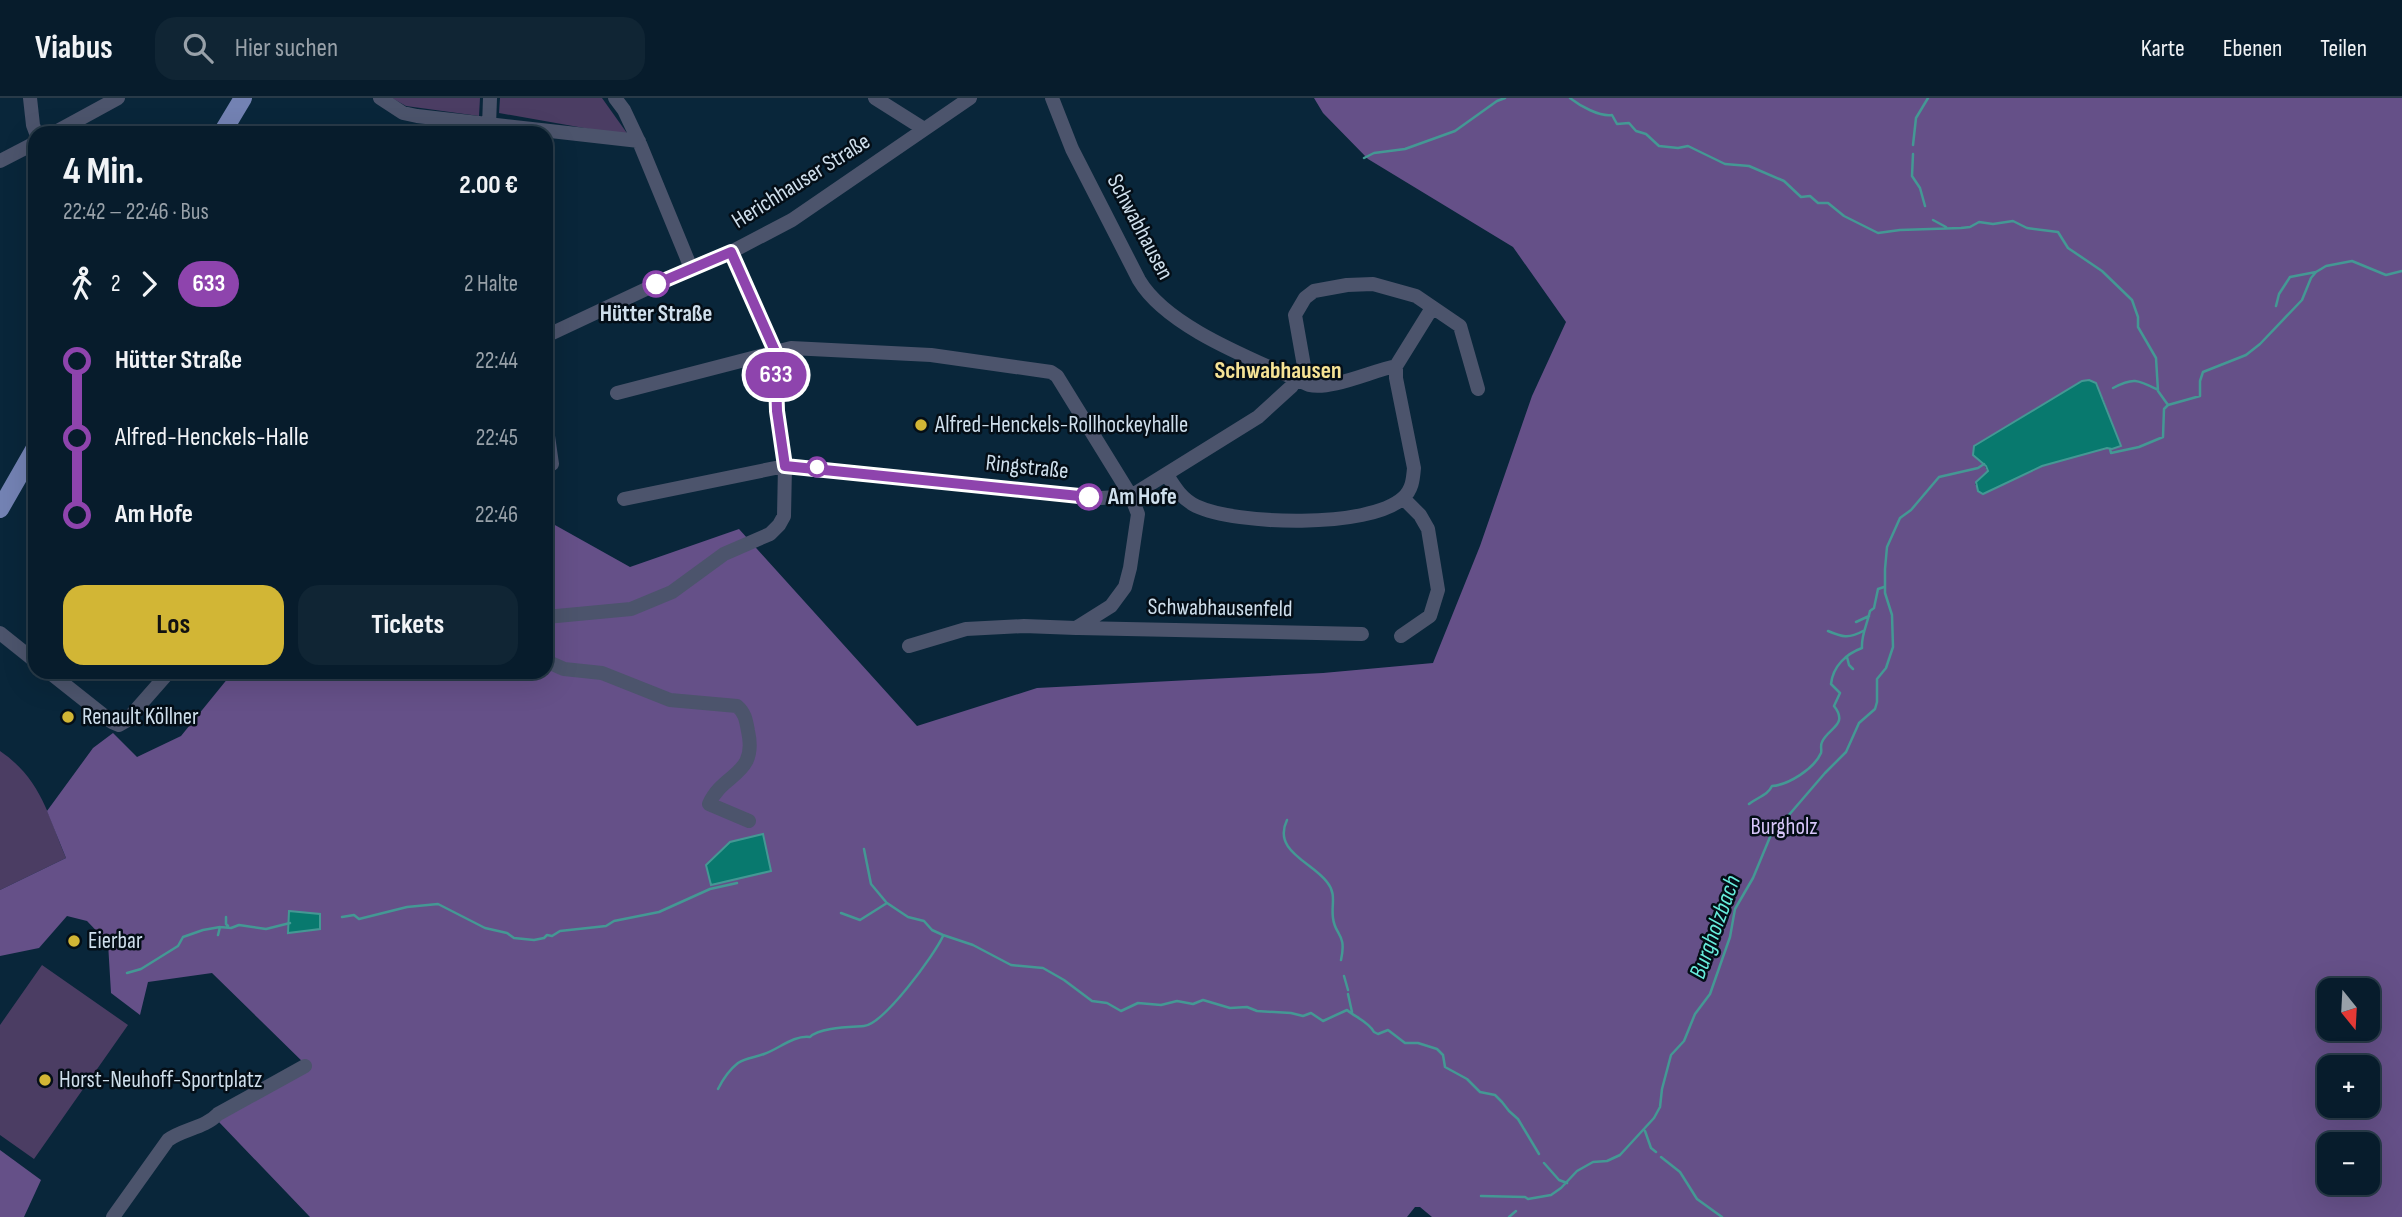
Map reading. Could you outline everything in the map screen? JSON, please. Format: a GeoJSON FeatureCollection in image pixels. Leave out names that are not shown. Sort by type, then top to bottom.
{"type":"FeatureCollection","features":[{"type":"Feature","properties":{"kind":"main road"},"geometry":{"type":"LineString","coordinates":[[226,126],[243,98]]}},
{"type":"Feature","properties":{"kind":"main road"},"geometry":{"type":"LineString","coordinates":[[0,509],[28,460]]}},
{"type":"Feature","properties":{"kind":"street"},"geometry":{"type":"LineString","coordinates":[[30,98],[33,126]]}},
{"type":"Feature","properties":{"kind":"street"},"geometry":{"type":"LineString","coordinates":[[67,126],[118,98]]}},
{"type":"Feature","properties":{"kind":"street"},"geometry":{"type":"LineString","coordinates":[[380,98],[404,113],[489,126],[490,98]]}},
{"type":"Feature","properties":{"kind":"street"},"geometry":{"type":"LineString","coordinates":[[615,98],[639,141],[691,268]]}},
{"type":"Feature","properties":{"kind":"street","name":"Herichhauser Straße"},"geometry":{"type":"LineString","coordinates":[[875,98],[924,129]]}},
{"type":"Feature","properties":{"kind":"street","name":"Herichhauser Straße"},"geometry":{"type":"LineString","coordinates":[[553,332],[731,252],[792,220],[970,98]]}},
{"type":"Feature","properties":{"kind":"street","name":"Schwabhausen"},"geometry":{"type":"LineString","coordinates":[[1052,98],[1072,149],[1147,293],[1168,313],[1192,328],[1309,385],[1324,386],[1396,366]]}},
{"type":"Feature","properties":{"kind":"street"},"geometry":{"type":"LineString","coordinates":[[553,132],[639,141]]}},
{"type":"Feature","properties":{"kind":"street"},"geometry":{"type":"LineString","coordinates":[[0,161],[28,147]]}},
{"type":"Feature","properties":{"kind":"street"},"geometry":{"type":"LineString","coordinates":[[553,616],[631,609],[672,593],[724,554],[770,534],[784,516],[785,466],[777,411],[775,351],[731,252]]}},
{"type":"Feature","properties":{"kind":"street"},"geometry":{"type":"LineString","coordinates":[[1297,380],[1304,366],[1295,315],[1305,298],[1314,291],[1347,285],[1373,285],[1416,296],[1460,326],[1478,389]]}},
{"type":"Feature","properties":{"kind":"street"},"geometry":{"type":"LineString","coordinates":[[1167,475],[1180,495],[1196,506],[1213,512],[1280,521],[1310,522],[1360,515],[1381,509],[1403,498],[1413,483],[1414,468],[1396,366],[1432,308]]}},
{"type":"Feature","properties":{"kind":"street"},"geometry":{"type":"LineString","coordinates":[[617,394],[791,348],[931,355],[1051,372],[1057,376],[1131,496]]}},
{"type":"Feature","properties":{"kind":"street","name":"Ringstraße"},"geometry":{"type":"LineString","coordinates":[[624,499],[785,466],[1089,497],[1131,496],[1258,417],[1297,380]]}},
{"type":"Feature","properties":{"kind":"street","name":"Schwabhausenfeld"},"geometry":{"type":"LineString","coordinates":[[1076,628],[1111,606],[1125,587],[1138,514],[1131,496]]}},
{"type":"Feature","properties":{"kind":"street"},"geometry":{"type":"LineString","coordinates":[[1401,636],[1430,616],[1438,590],[1428,529],[1420,515],[1403,498]]}},
{"type":"Feature","properties":{"kind":"street","name":"Schwabhausenfeld"},"geometry":{"type":"LineString","coordinates":[[909,646],[966,629],[1024,626],[1362,634]]}},
{"type":"Feature","properties":{"kind":"street"},"geometry":{"type":"LineString","coordinates":[[0,633],[28,655]]}},
{"type":"Feature","properties":{"kind":"street"},"geometry":{"type":"LineString","coordinates":[[553,664],[564,669],[602,673],[670,700],[737,706],[744,712],[751,743],[748,757],[740,773],[722,784],[709,804],[749,821]]}},
{"type":"Feature","properties":{"kind":"street"},"geometry":{"type":"LineString","coordinates":[[58,679],[119,725],[126,721],[163,679]]}},
{"type":"Feature","properties":{"kind":"street"},"geometry":{"type":"LineString","coordinates":[[113,1217],[168,1140],[211,1121],[218,1114],[305,1066]]}},
{"type":"Feature","properties":{"kind":"shaded area"},"geometry":{"type":"Polygon","coordinates":[[[392,98],[480,98],[479,116],[406,106],[392,98]]]}},
{"type":"Feature","properties":{"kind":"shaded area"},"geometry":{"type":"Polygon","coordinates":[[[500,98],[602,98],[629,136],[499,113],[500,98]]]}},
{"type":"Feature","properties":{"kind":"shaded area"},"geometry":{"type":"Polygon","coordinates":[[[2082,381],[2096,383],[2121,446],[2042,466],[1983,494],[1978,491],[1976,482],[1988,471],[1973,455],[1974,446],[2082,381]]]}},
{"type":"Feature","properties":{"kind":"shaded area"},"geometry":{"type":"Polygon","coordinates":[[[0,751],[25,773],[34,786],[66,858],[0,890],[0,751]]]}},
{"type":"Feature","properties":{"kind":"shaded area"},"geometry":{"type":"Polygon","coordinates":[[[763,834],[771,871],[711,885],[706,865],[730,842],[763,834]]]}},
{"type":"Feature","properties":{"kind":"shaded area"},"geometry":{"type":"Polygon","coordinates":[[[289,911],[320,914],[320,929],[288,933],[289,911]]]}},
{"type":"Feature","properties":{"kind":"shaded area","name":"Horst-Neuhoff-Sportplatz"},"geometry":{"type":"Polygon","coordinates":[[[42,965],[128,1025],[34,1159],[0,1135],[0,1025],[42,965]]]}},
{"type":"Feature","properties":{"kind":"green space","name":"Burgholz"},"geometry":{"type":"Polygon","coordinates":[[[1314,98],[2402,98],[2402,1217],[1432,1217],[1420,1207],[1415,1207],[1407,1217],[310,1217],[218,1121],[308,1067],[212,973],[148,982],[140,1015],[111,993],[108,943],[87,921],[67,916],[39,948],[0,956],[0,890],[66,858],[47,811],[93,748],[113,733],[137,757],[181,736],[227,679],[553,679],[553,524],[630,567],[739,529],[917,726],[1037,688],[1323,673],[1433,663],[1480,546],[1532,396],[1566,322],[1513,247],[1368,159],[1323,113],[1314,98]],[[2082,381],[1974,446],[1988,472],[1975,484],[1981,493],[2043,466],[2107,447],[2112,449],[2121,446],[2103,399],[2082,381]]]}},
{"type":"Feature","properties":{"kind":"green space"},"geometry":{"type":"Polygon","coordinates":[[[0,1150],[41,1180],[24,1217],[0,1217],[0,1150]]]}},
{"type":"Feature","properties":{"kind":"waterway"},"geometry":{"type":"LineString","coordinates":[[1364,158],[1374,153],[1405,149],[1455,131],[1505,98]]}},
{"type":"Feature","properties":{"kind":"waterway"},"geometry":{"type":"LineString","coordinates":[[1570,98],[1596,113],[1612,115],[1617,124],[1629,123],[1659,146],[1688,146],[1725,164],[1749,166],[1784,181],[1801,197],[1810,196],[1818,203],[1828,203],[1844,216],[1878,233],[1961,228],[1979,222],[1993,224],[2013,221],[2027,228],[2058,232],[2068,248],[2102,271],[2132,300],[2138,317],[2138,327],[2156,358],[2158,391],[2168,405]]}},
{"type":"Feature","properties":{"kind":"waterway"},"geometry":{"type":"LineString","coordinates":[[1913,145],[1916,118],[1928,98]]}},
{"type":"Feature","properties":{"kind":"waterway"},"geometry":{"type":"LineString","coordinates":[[1913,154],[1912,176],[1920,188],[1925,206]]}},
{"type":"Feature","properties":{"kind":"waterway"},"geometry":{"type":"LineString","coordinates":[[1933,220],[1946,227]]}},
{"type":"Feature","properties":{"kind":"waterway","name":"Burgholzbach"},"geometry":{"type":"LineString","coordinates":[[2110,449],[2111,453],[2139,447],[2163,437],[2164,409],[2168,405],[2200,396],[2203,372],[2246,355],[2260,344],[2302,300],[2316,272],[2326,266],[2352,261],[2386,275],[2402,271]]}},
{"type":"Feature","properties":{"kind":"waterway"},"geometry":{"type":"LineString","coordinates":[[2276,306],[2279,294],[2290,277],[2316,272]]}},
{"type":"Feature","properties":{"kind":"waterway"},"geometry":{"type":"LineString","coordinates":[[2113,388],[2136,381],[2158,390]]}},
{"type":"Feature","properties":{"kind":"waterway","name":"Burgholzbach"},"geometry":{"type":"LineString","coordinates":[[1481,1196],[1528,1199],[1551,1195],[1577,1171],[1593,1162],[1607,1161],[1620,1155],[1654,1118],[1660,1107],[1671,1055],[1684,1041],[1695,1014],[1710,994],[1730,937],[1735,909],[1753,878],[1770,837],[1846,752],[1859,723],[1875,709],[1877,679],[1886,668],[1893,647],[1892,615],[1885,593],[1885,569],[1887,547],[1900,518],[1911,510],[1939,477],[1978,468],[1984,464]]}},
{"type":"Feature","properties":{"kind":"waterway"},"geometry":{"type":"LineString","coordinates":[[1749,804],[1772,786],[1800,775],[1818,759],[1822,742],[1836,726],[1839,718],[1834,706],[1840,693],[1831,684],[1834,672],[1846,657],[1862,648],[1870,611],[1874,608],[1878,589],[1884,587]]}},
{"type":"Feature","properties":{"kind":"waterway"},"geometry":{"type":"LineString","coordinates":[[1856,622],[1869,616]]}},
{"type":"Feature","properties":{"kind":"waterway"},"geometry":{"type":"LineString","coordinates":[[1828,631],[1846,636],[1863,631]]}},
{"type":"Feature","properties":{"kind":"waterway"},"geometry":{"type":"LineString","coordinates":[[1847,657],[1853,669]]}},
{"type":"Feature","properties":{"kind":"waterway"},"geometry":{"type":"LineString","coordinates":[[1287,820],[1284,831],[1289,848],[1320,875],[1332,891],[1334,924],[1343,945],[1341,960]]}},
{"type":"Feature","properties":{"kind":"waterway"},"geometry":{"type":"LineString","coordinates":[[864,849],[871,884],[886,902]]}},
{"type":"Feature","properties":{"kind":"waterway"},"geometry":{"type":"LineString","coordinates":[[342,917],[354,915],[359,919],[407,907],[438,904],[485,928],[507,933],[514,938],[534,940],[552,936],[560,931],[606,926],[614,921],[659,912],[710,889],[737,883]]}},
{"type":"Feature","properties":{"kind":"waterway"},"geometry":{"type":"LineString","coordinates":[[841,913],[860,920],[887,903],[908,917],[924,921],[932,930],[973,945],[1011,965],[1043,968],[1092,1001],[1107,1003],[1121,1011],[1138,1003],[1161,1005],[1177,1001],[1193,1004],[1203,1000],[1230,1008],[1247,1007],[1257,1011],[1303,1016],[1311,1013],[1323,1021],[1347,1010],[1378,1034],[1388,1030],[1405,1043],[1418,1043],[1437,1049],[1443,1055],[1445,1067],[1467,1079],[1480,1092],[1495,1095],[1502,1102],[1518,1119],[1539,1154]]}},
{"type":"Feature","properties":{"kind":"waterway"},"geometry":{"type":"LineString","coordinates":[[226,917],[228,926]]}},
{"type":"Feature","properties":{"kind":"waterway"},"geometry":{"type":"LineString","coordinates":[[127,973],[141,969],[178,946],[183,937],[203,930],[239,925],[266,929],[290,923]]}},
{"type":"Feature","properties":{"kind":"waterway"},"geometry":{"type":"LineString","coordinates":[[218,935],[220,927]]}},
{"type":"Feature","properties":{"kind":"waterway"},"geometry":{"type":"LineString","coordinates":[[718,1089],[738,1063],[821,1031],[864,1026],[873,1022],[884,1014],[908,987],[943,936]]}},
{"type":"Feature","properties":{"kind":"waterway"},"geometry":{"type":"LineString","coordinates":[[1344,976],[1348,990]]}},
{"type":"Feature","properties":{"kind":"waterway"},"geometry":{"type":"LineString","coordinates":[[1348,994],[1352,1012]]}},
{"type":"Feature","properties":{"kind":"waterway"},"geometry":{"type":"LineString","coordinates":[[1645,1131],[1651,1148],[1656,1152]]}},
{"type":"Feature","properties":{"kind":"waterway"},"geometry":{"type":"LineString","coordinates":[[1661,1157],[1680,1172],[1697,1199],[1722,1217]]}},
{"type":"Feature","properties":{"kind":"waterway"},"geometry":{"type":"LineString","coordinates":[[1544,1163],[1559,1180],[1567,1183]]}},
{"type":"Feature","properties":{"kind":"waterway","name":"Burgholzbach"},"geometry":{"type":"LineString","coordinates":[[1509,1217],[1516,1211]]}},
{"type":"Feature","properties":{"kind":"bus line","name":"633"},"geometry":{"type":"LineString","coordinates":[[656,284],[731,252],[775,351],[777,411],[785,466],[1089,497]]}},
{"type":"Feature","properties":{"kind":"place","name":"Hütter Straße"},"geometry":{"type":"Point","coordinates":[656,284]}},
{"type":"Feature","properties":{"kind":"place","name":"Alfred-Henckels-Rollhockeyhalle"},"geometry":{"type":"Point","coordinates":[921,425]}},
{"type":"Feature","properties":{"kind":"place","name":"Am Hofe"},"geometry":{"type":"Point","coordinates":[1089,497]}},
{"type":"Feature","properties":{"kind":"place","name":"Renault Köllner"},"geometry":{"type":"Point","coordinates":[68,717]}},
{"type":"Feature","properties":{"kind":"place","name":"Eierbar"},"geometry":{"type":"Point","coordinates":[74,941]}},
{"type":"Feature","properties":{"kind":"place","name":"Horst-Neuhoff-Sportplatz"},"geometry":{"type":"Point","coordinates":[45,1080]}},
{"type":"Feature","properties":{"kind":"district","name":"Schwabhausen"},"geometry":{"type":"Point","coordinates":[1278,370]}}]}
